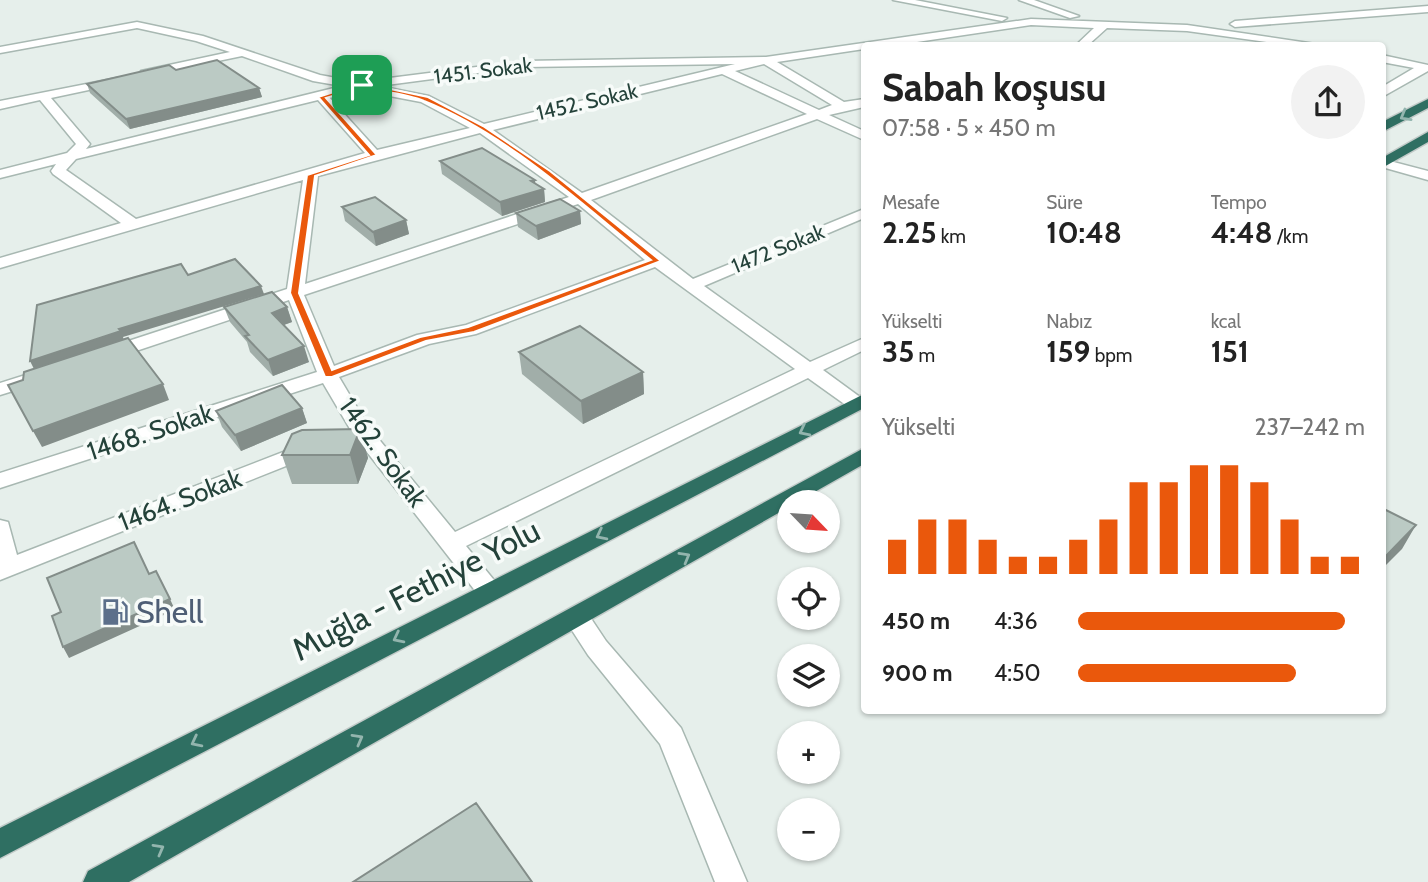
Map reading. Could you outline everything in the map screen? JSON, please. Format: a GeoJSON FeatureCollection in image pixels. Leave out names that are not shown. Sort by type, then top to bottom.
{"type":"FeatureCollection","features":[{"type":"Feature","properties":{"kind":"highway"},"geometry":{"type":"LineString","coordinates":[[1386,126],[1428,103]]}},
{"type":"Feature","properties":{"kind":"highway"},"geometry":{"type":"LineString","coordinates":[[1386,162],[1428,136]]}},
{"type":"Feature","properties":{"kind":"highway","name":"Muğla - Fethiye Yolu"},"geometry":{"type":"LineString","coordinates":[[0,844],[861,402]]}},
{"type":"Feature","properties":{"kind":"highway"},"geometry":{"type":"LineString","coordinates":[[99,882],[577,618],[861,457]]}},
{"type":"Feature","properties":{"kind":"street"},"geometry":{"type":"LineString","coordinates":[[898,0],[963,13],[1031,22]]}},
{"type":"Feature","properties":{"kind":"street"},"geometry":{"type":"LineString","coordinates":[[1024,0],[1106,23]]}},
{"type":"Feature","properties":{"kind":"street"},"geometry":{"type":"LineString","coordinates":[[1187,28],[1428,9]]}},
{"type":"Feature","properties":{"kind":"street","name":"1452. Sokak"},"geometry":{"type":"LineString","coordinates":[[892,42],[1031,22],[1187,28]]}},
{"type":"Feature","properties":{"kind":"street"},"geometry":{"type":"LineString","coordinates":[[1085,42],[1106,23]]}},
{"type":"Feature","properties":{"kind":"street"},"geometry":{"type":"LineString","coordinates":[[0,50],[137,25],[199,38],[238,54],[317,78],[425,99],[481,128],[547,172],[657,261],[808,369],[861,402]]}},
{"type":"Feature","properties":{"kind":"street"},"geometry":{"type":"LineString","coordinates":[[1187,28],[1294,42]]}},
{"type":"Feature","properties":{"kind":"street","name":"1452. Sokak"},"geometry":{"type":"LineString","coordinates":[[0,263],[374,155],[481,128],[766,60],[861,46]]}},
{"type":"Feature","properties":{"kind":"street"},"geometry":{"type":"LineString","coordinates":[[0,104],[238,54]]}},
{"type":"Feature","properties":{"kind":"street"},"geometry":{"type":"LineString","coordinates":[[1386,59],[1426,68]]}},
{"type":"Feature","properties":{"kind":"street"},"geometry":{"type":"LineString","coordinates":[[766,60],[842,106]]}},
{"type":"Feature","properties":{"kind":"street","name":"1451. Sokak"},"geometry":{"type":"LineString","coordinates":[[0,174],[322,97],[362,85],[524,64],[766,60]]}},
{"type":"Feature","properties":{"kind":"street"},"geometry":{"type":"LineString","coordinates":[[1386,91],[1426,68]]}},
{"type":"Feature","properties":{"kind":"street"},"geometry":{"type":"LineString","coordinates":[[723,70],[861,135]]}},
{"type":"Feature","properties":{"kind":"street"},"geometry":{"type":"LineString","coordinates":[[43,96],[83,144],[58,171],[133,224]]}},
{"type":"Feature","properties":{"kind":"street"},"geometry":{"type":"LineString","coordinates":[[322,97],[374,155]]}},
{"type":"Feature","properties":{"kind":"street"},"geometry":{"type":"LineString","coordinates":[[90,360],[579,199],[842,106],[861,103]]}},
{"type":"Feature","properties":{"kind":"street"},"geometry":{"type":"LineString","coordinates":[[1386,165],[1428,176]]}},
{"type":"Feature","properties":{"kind":"street","name":"1462. Sokak"},"geometry":{"type":"LineString","coordinates":[[311,175],[295,293],[328,375],[360,429],[489,591]]}},
{"type":"Feature","properties":{"kind":"street","name":"1472 Sokak"},"geometry":{"type":"LineString","coordinates":[[692,285],[861,214]]}},
{"type":"Feature","properties":{"kind":"street","name":"1468. Sokak"},"geometry":{"type":"LineString","coordinates":[[0,481],[328,375],[424,339],[470,330],[657,261]]}},
{"type":"Feature","properties":{"kind":"street"},"geometry":{"type":"LineString","coordinates":[[452,543],[861,344]]}},
{"type":"Feature","properties":{"kind":"street"},"geometry":{"type":"LineString","coordinates":[[0,389],[51,372]]}},
{"type":"Feature","properties":{"kind":"street","name":"1464. Sokak"},"geometry":{"type":"LineString","coordinates":[[4,569],[360,429]]}},
{"type":"Feature","properties":{"kind":"street"},"geometry":{"type":"LineString","coordinates":[[0,528],[4,569]]}},
{"type":"Feature","properties":{"kind":"street"},"geometry":{"type":"LineString","coordinates":[[577,618],[597,648],[671,737],[731,882]]}},
{"type":"Feature","properties":{"kind":"building"},"geometry":{"type":"Polygon","coordinates":[[[217,60],[259,88],[126,119],[87,84],[169,65],[176,70],[217,60]]]}},
{"type":"Feature","properties":{"kind":"building"},"geometry":{"type":"Polygon","coordinates":[[[482,148],[535,180],[531,181],[544,189],[500,202],[440,161],[482,148]]]}},
{"type":"Feature","properties":{"kind":"building"},"geometry":{"type":"Polygon","coordinates":[[[375,197],[406,220],[373,232],[342,207],[375,197]]]}},
{"type":"Feature","properties":{"kind":"building"},"geometry":{"type":"Polygon","coordinates":[[[560,199],[580,211],[536,226],[516,213],[560,199]]]}},
{"type":"Feature","properties":{"kind":"building"},"geometry":{"type":"Polygon","coordinates":[[[235,259],[261,286],[119,329],[121,331],[30,361],[37,305],[181,264],[188,275],[235,259]]]}},
{"type":"Feature","properties":{"kind":"building"},"geometry":{"type":"Polygon","coordinates":[[[272,292],[287,307],[272,313],[304,346],[268,360],[245,336],[249,335],[224,307],[272,292]]]}},
{"type":"Feature","properties":{"kind":"building"},"geometry":{"type":"Polygon","coordinates":[[[580,326],[643,372],[581,401],[519,352],[580,326]]]}},
{"type":"Feature","properties":{"kind":"building"},"geometry":{"type":"Polygon","coordinates":[[[128,338],[163,384],[33,431],[8,385],[23,380],[24,372],[128,338]]]}},
{"type":"Feature","properties":{"kind":"building"},"geometry":{"type":"Polygon","coordinates":[[[282,385],[302,408],[235,435],[216,411],[282,385]]]}},
{"type":"Feature","properties":{"kind":"building"},"geometry":{"type":"Polygon","coordinates":[[[360,429],[350,455],[282,455],[292,434],[302,430],[360,429]]]}},
{"type":"Feature","properties":{"kind":"building"},"geometry":{"type":"Polygon","coordinates":[[[1386,510],[1416,525],[1386,556],[1386,510]]]}},
{"type":"Feature","properties":{"kind":"building"},"geometry":{"type":"Polygon","coordinates":[[[134,542],[149,574],[156,571],[170,599],[63,647],[52,616],[61,612],[47,578],[134,542]]]}},
{"type":"Feature","properties":{"kind":"building"},"geometry":{"type":"Polygon","coordinates":[[[476,803],[532,882],[353,882],[476,803]]]}},
{"type":"Feature","properties":{"kind":"place","name":"Shell"},"geometry":{"type":"Point","coordinates":[115,612]}},
{"type":"Feature","properties":{"kind":"route"},"geometry":{"type":"LineString","coordinates":[[362,85],[425,99],[481,128],[547,172],[657,261],[470,330],[424,339],[328,375],[295,293],[311,175],[374,155],[322,97],[362,85]]}}]}
